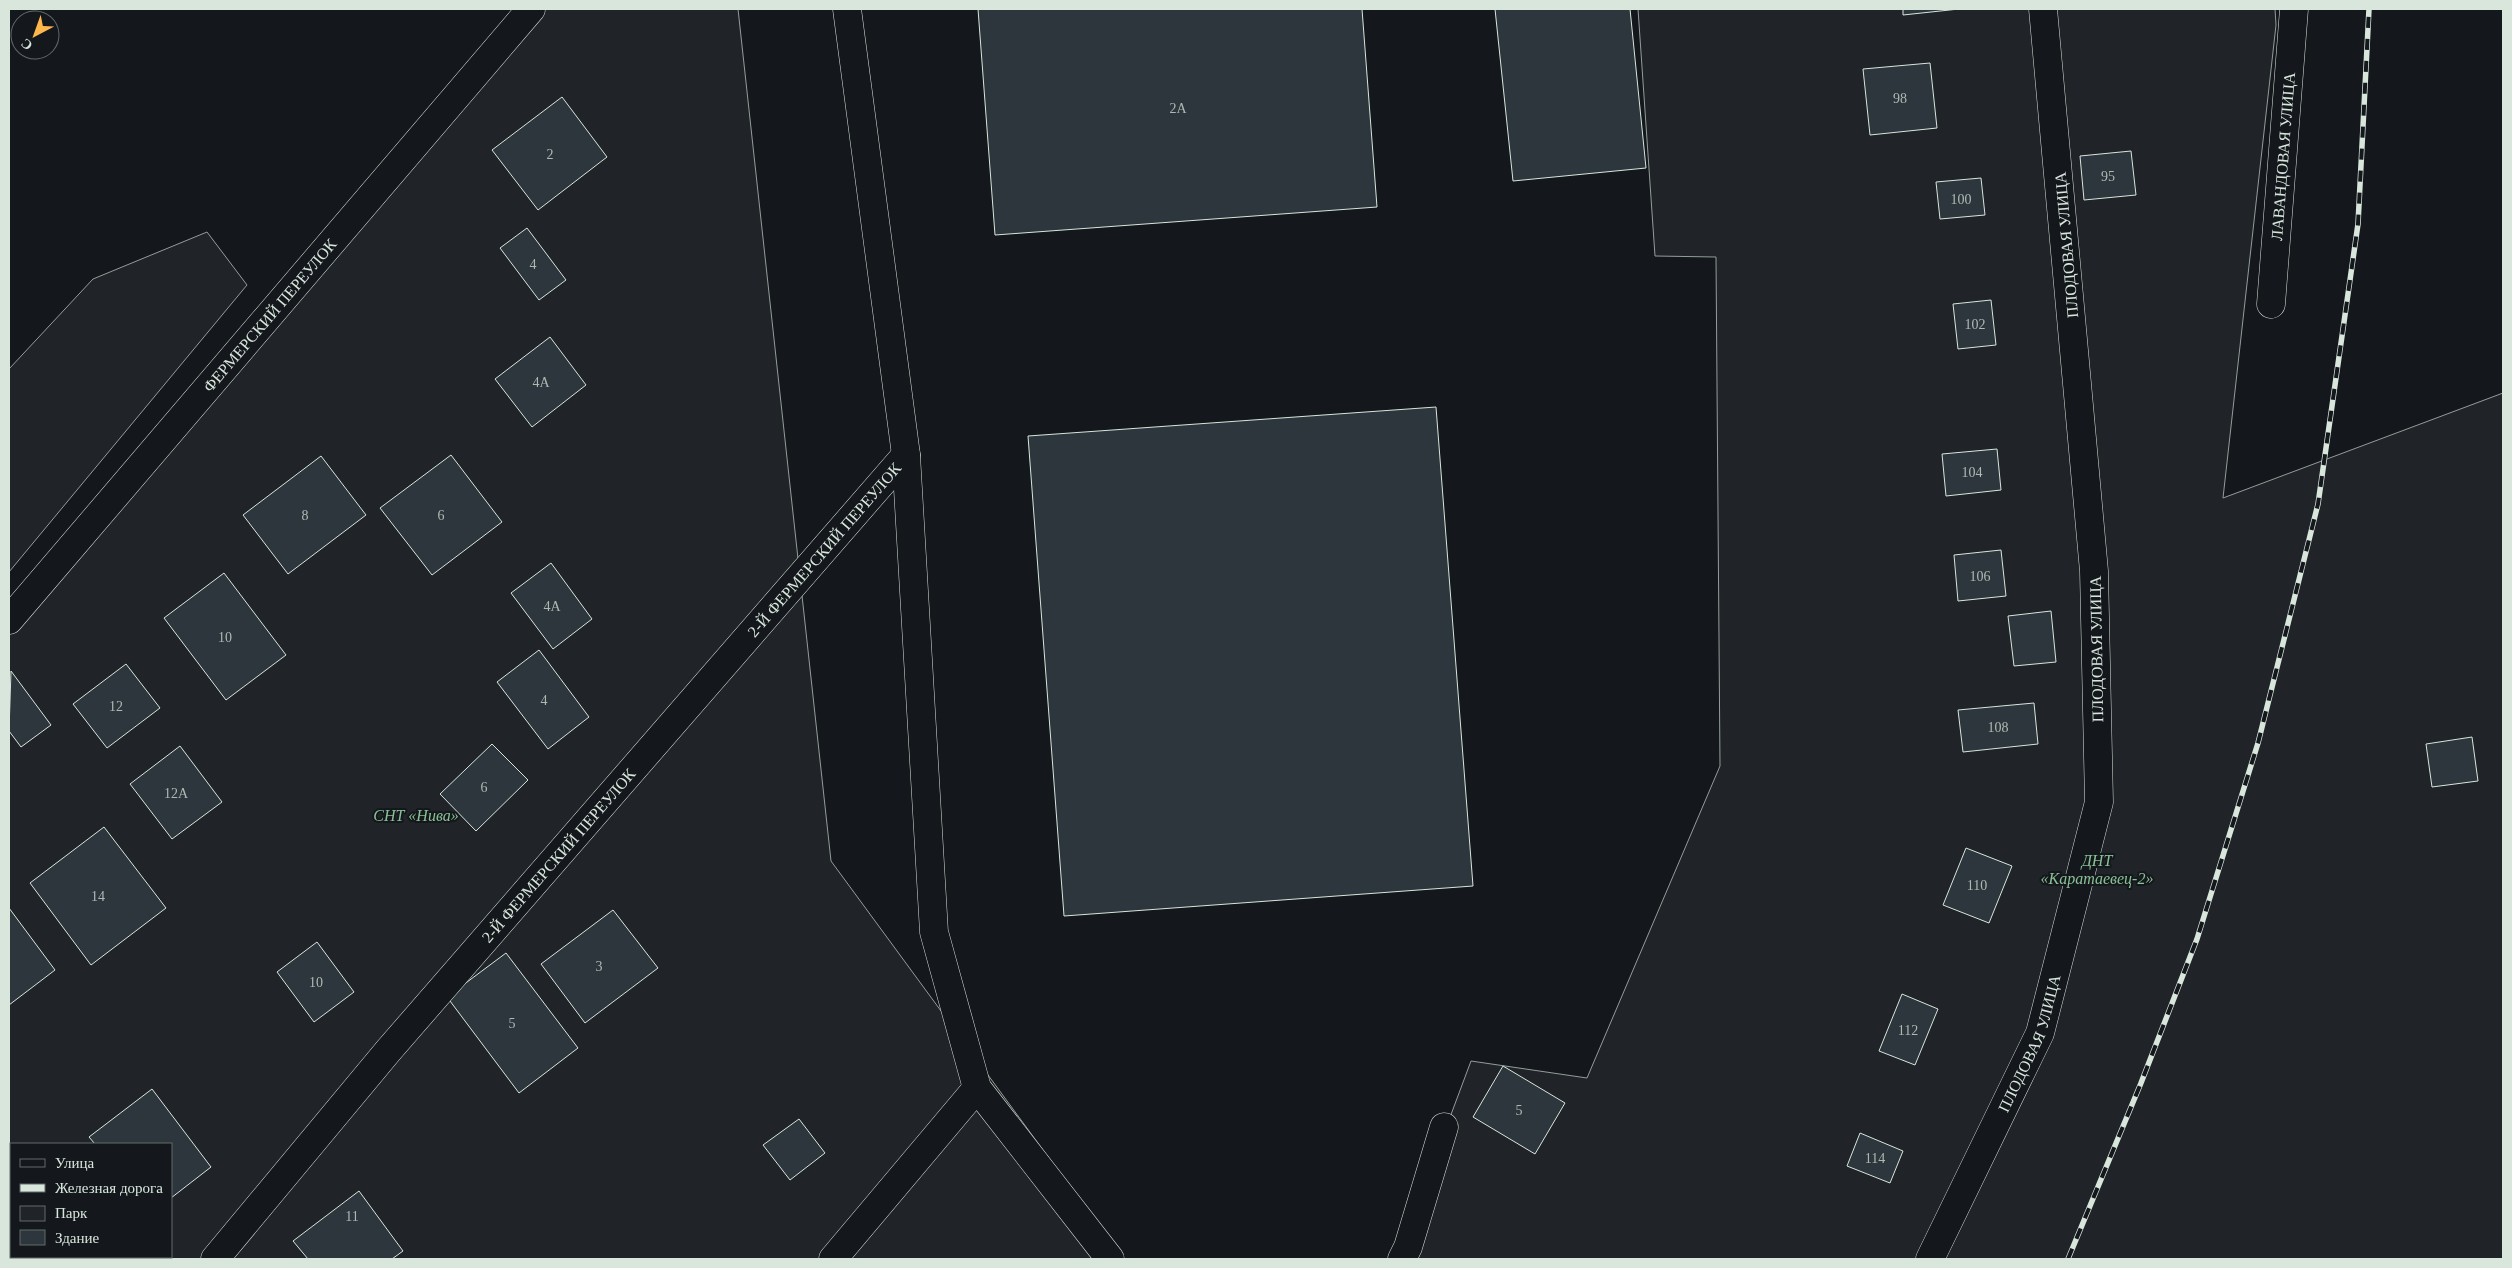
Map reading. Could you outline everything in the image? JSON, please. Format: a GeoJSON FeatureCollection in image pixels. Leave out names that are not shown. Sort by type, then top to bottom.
{"type":"FeatureCollection","features":[{"type":"Feature","properties":{"kind":"street","name":"ФЕРМЕРСКИЙ ПЕРЕУЛОК"},"geometry":{"type":"LineString","coordinates":[[9,620],[531,9]]}},
{"type":"Feature","properties":{"kind":"street"},"geometry":{"type":"LineString","coordinates":[[848,9],[906,455],[934,932],[977,1088],[1110,1259]]}},
{"type":"Feature","properties":{"kind":"street","name":"ПЛОДОВАЯ УЛИЦА"},"geometry":{"type":"LineString","coordinates":[[1930,1259],[2040,1033],[2099,802],[2094,571],[2043,9]]}},
{"type":"Feature","properties":{"kind":"street","name":"ЛАВАНДОВАЯ УЛИЦА"},"geometry":{"type":"LineString","coordinates":[[2271,304],[2294,9]]}},
{"type":"Feature","properties":{"kind":"street","name":"2-Й ФЕРМЕРСКИЙ ПЕРЕУЛОК"},"geometry":{"type":"LineString","coordinates":[[214,1259],[388,1051],[906,455]]}},
{"type":"Feature","properties":{"kind":"street"},"geometry":{"type":"LineString","coordinates":[[833,1259],[977,1088]]}},
{"type":"Feature","properties":{"kind":"street"},"geometry":{"type":"LineString","coordinates":[[1402,1259],[1408,1247],[1444,1127]]}},
{"type":"Feature","properties":{"kind":"green space","name":"СНТ «Нива»"},"geometry":{"type":"Polygon","coordinates":[[[529,9],[738,9],[831,861],[1123,1259],[9,1259],[9,621],[529,9]]]}},
{"type":"Feature","properties":{"kind":"green space","name":"ДНТ «Каратаевец-2»"},"geometry":{"type":"Polygon","coordinates":[[[1638,9],[2275,9],[2276,25],[2223,498],[2503,393],[2503,1259],[1397,1259],[1471,1061],[1587,1078],[1720,766],[1716,257],[1655,256],[1638,9]]]}},
{"type":"Feature","properties":{"kind":"green space"},"geometry":{"type":"Polygon","coordinates":[[[207,232],[247,285],[9,572],[9,369],[93,279],[207,232]]]}},
{"type":"Feature","properties":{"kind":"building"},"geometry":{"type":"Polygon","coordinates":[[[978,9],[1362,9],[1377,207],[995,235],[978,9]]]}},
{"type":"Feature","properties":{"kind":"building"},"geometry":{"type":"Polygon","coordinates":[[[1495,9],[1630,9],[1646,168],[1513,181],[1495,9]]]}},
{"type":"Feature","properties":{"kind":"building"},"geometry":{"type":"Polygon","coordinates":[[[1903,9],[1959,9],[1903,15],[1903,9]]]}},
{"type":"Feature","properties":{"kind":"building"},"geometry":{"type":"Polygon","coordinates":[[[1930,63],[1937,128],[1870,135],[1863,69],[1930,63]]]}},
{"type":"Feature","properties":{"kind":"building"},"geometry":{"type":"Polygon","coordinates":[[[562,97],[607,157],[538,210],[492,150],[562,97]]]}},
{"type":"Feature","properties":{"kind":"building"},"geometry":{"type":"Polygon","coordinates":[[[2131,151],[2136,195],[2084,200],[2080,156],[2131,151]]]}},
{"type":"Feature","properties":{"kind":"building"},"geometry":{"type":"Polygon","coordinates":[[[1981,178],[1985,215],[1940,219],[1936,182],[1981,178]]]}},
{"type":"Feature","properties":{"kind":"building"},"geometry":{"type":"Polygon","coordinates":[[[527,228],[566,280],[539,300],[500,248],[527,228]]]}},
{"type":"Feature","properties":{"kind":"building"},"geometry":{"type":"Polygon","coordinates":[[[1991,300],[1996,345],[1958,349],[1953,304],[1991,300]]]}},
{"type":"Feature","properties":{"kind":"building"},"geometry":{"type":"Polygon","coordinates":[[[550,337],[586,385],[532,427],[495,379],[550,337]]]}},
{"type":"Feature","properties":{"kind":"building"},"geometry":{"type":"Polygon","coordinates":[[[1436,407],[1473,886],[1064,916],[1028,436],[1436,407]]]}},
{"type":"Feature","properties":{"kind":"building"},"geometry":{"type":"Polygon","coordinates":[[[1997,449],[2001,490],[1946,496],[1942,454],[1997,449]]]}},
{"type":"Feature","properties":{"kind":"building"},"geometry":{"type":"Polygon","coordinates":[[[451,455],[502,522],[432,575],[380,508],[451,455]]]}},
{"type":"Feature","properties":{"kind":"building"},"geometry":{"type":"Polygon","coordinates":[[[321,456],[366,515],[288,574],[243,515],[321,456]]]}},
{"type":"Feature","properties":{"kind":"building"},"geometry":{"type":"Polygon","coordinates":[[[2001,550],[2006,596],[1958,601],[1954,555],[2001,550]]]}},
{"type":"Feature","properties":{"kind":"building"},"geometry":{"type":"Polygon","coordinates":[[[551,563],[592,619],[553,649],[511,593],[551,563]]]}},
{"type":"Feature","properties":{"kind":"building"},"geometry":{"type":"Polygon","coordinates":[[[224,573],[286,655],[226,700],[164,618],[224,573]]]}},
{"type":"Feature","properties":{"kind":"building"},"geometry":{"type":"Polygon","coordinates":[[[2051,611],[2056,662],[2014,666],[2008,616],[2051,611]]]}},
{"type":"Feature","properties":{"kind":"building"},"geometry":{"type":"Polygon","coordinates":[[[539,650],[589,717],[548,749],[497,682],[539,650]]]}},
{"type":"Feature","properties":{"kind":"building"},"geometry":{"type":"Polygon","coordinates":[[[126,664],[160,708],[107,748],[73,704],[126,664]]]}},
{"type":"Feature","properties":{"kind":"building"},"geometry":{"type":"Polygon","coordinates":[[[11,671],[51,725],[21,747],[9,731],[11,671]]]}},
{"type":"Feature","properties":{"kind":"building"},"geometry":{"type":"Polygon","coordinates":[[[2034,703],[2038,744],[1963,752],[1958,710],[2034,703]]]}},
{"type":"Feature","properties":{"kind":"building"},"geometry":{"type":"Polygon","coordinates":[[[2472,737],[2478,781],[2432,787],[2426,744],[2472,737]]]}},
{"type":"Feature","properties":{"kind":"building"},"geometry":{"type":"Polygon","coordinates":[[[492,744],[528,780],[476,831],[440,794],[492,744]]]}},
{"type":"Feature","properties":{"kind":"building"},"geometry":{"type":"Polygon","coordinates":[[[180,746],[222,802],[172,839],[130,784],[180,746]]]}},
{"type":"Feature","properties":{"kind":"building"},"geometry":{"type":"Polygon","coordinates":[[[104,827],[166,908],[91,965],[30,883],[104,827]]]}},
{"type":"Feature","properties":{"kind":"building"},"geometry":{"type":"Polygon","coordinates":[[[1966,848],[2012,866],[1989,923],[1943,905],[1966,848]]]}},
{"type":"Feature","properties":{"kind":"building"},"geometry":{"type":"Polygon","coordinates":[[[9,908],[55,970],[9,1005],[9,908]]]}},
{"type":"Feature","properties":{"kind":"building"},"geometry":{"type":"Polygon","coordinates":[[[613,910],[658,968],[585,1023],[541,964],[613,910]]]}},
{"type":"Feature","properties":{"kind":"building"},"geometry":{"type":"Polygon","coordinates":[[[317,942],[354,992],[314,1022],[277,972],[317,942]]]}},
{"type":"Feature","properties":{"kind":"building"},"geometry":{"type":"Polygon","coordinates":[[[506,953],[578,1048],[519,1093],[447,997],[506,953]]]}},
{"type":"Feature","properties":{"kind":"building"},"geometry":{"type":"Polygon","coordinates":[[[1902,994],[1938,1009],[1915,1065],[1879,1051],[1902,994]]]}},
{"type":"Feature","properties":{"kind":"building"},"geometry":{"type":"Polygon","coordinates":[[[1503,1066],[1565,1103],[1535,1154],[1473,1117],[1503,1066]]]}},
{"type":"Feature","properties":{"kind":"building"},"geometry":{"type":"Polygon","coordinates":[[[152,1089],[211,1167],[172,1197],[172,1143],[94,1143],[89,1137],[152,1089]]]}},
{"type":"Feature","properties":{"kind":"building"},"geometry":{"type":"Polygon","coordinates":[[[799,1119],[825,1153],[790,1180],[763,1145],[799,1119]]]}},
{"type":"Feature","properties":{"kind":"building"},"geometry":{"type":"Polygon","coordinates":[[[1860,1133],[1903,1151],[1890,1183],[1847,1166],[1860,1133]]]}},
{"type":"Feature","properties":{"kind":"building"},"geometry":{"type":"Polygon","coordinates":[[[359,1191],[403,1251],[392,1259],[308,1259],[293,1241],[359,1191]]]}},
{"type":"Feature","properties":{"kind":"building"},"geometry":{"type":"Polygon","coordinates":[[[90,1258],[91,1259],[43,1259],[90,1258]]]}},
{"type":"Feature","properties":{"kind":"railway"},"geometry":{"type":"LineString","coordinates":[[2068,1259],[2141,1083],[2197,939],[2258,743],[2318,504],[2358,224],[2369,9]]}}]}
